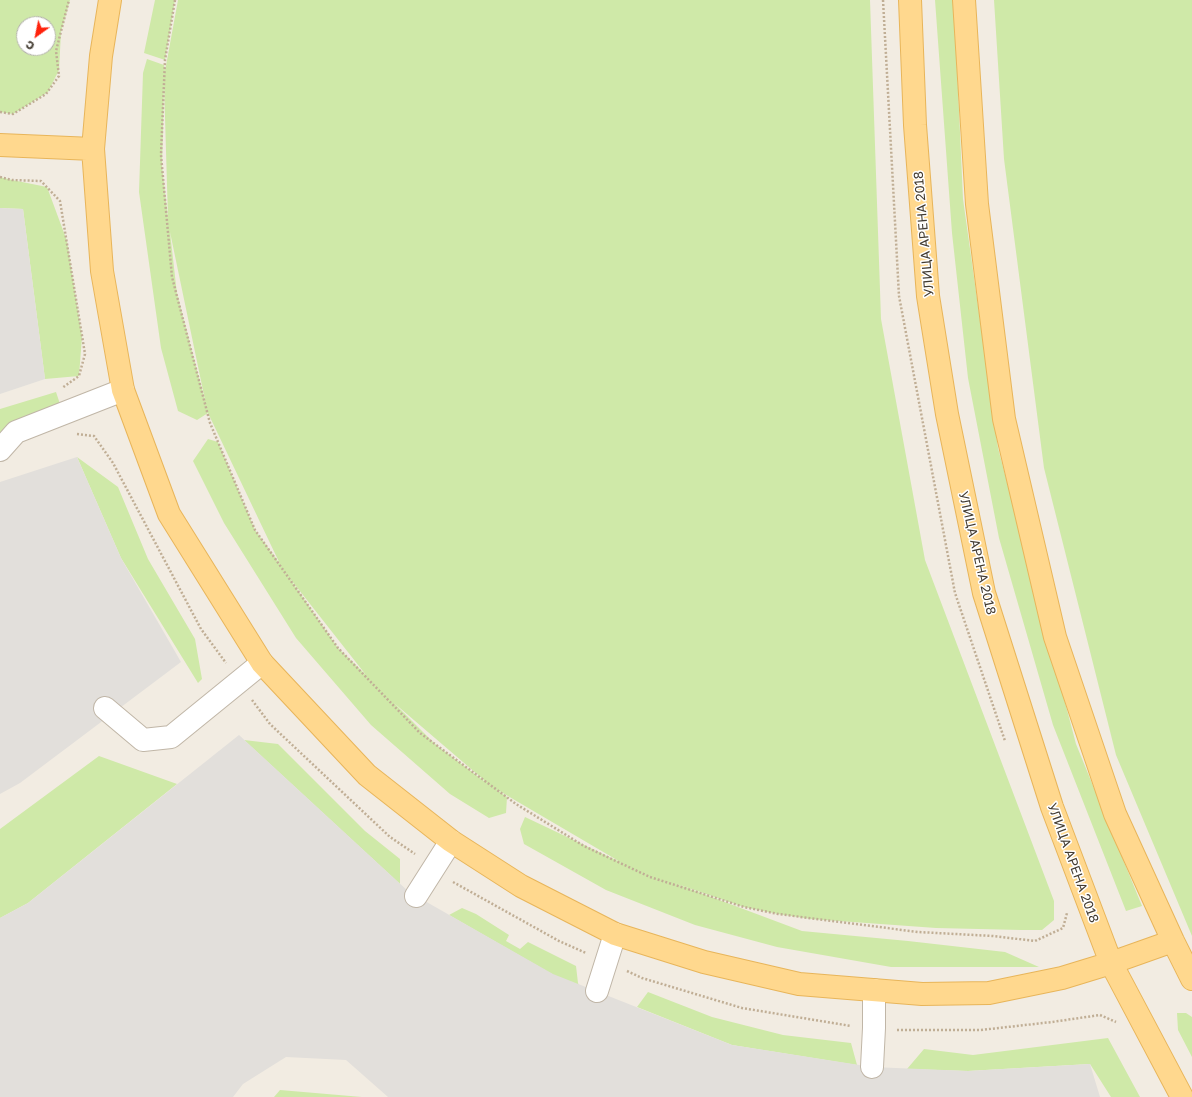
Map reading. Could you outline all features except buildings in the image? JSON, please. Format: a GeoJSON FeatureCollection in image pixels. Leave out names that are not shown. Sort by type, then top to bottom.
{"type":"FeatureCollection","features":[{"type":"Feature","properties":{"kind":"main road"},"geometry":{"type":"LineString","coordinates":[[110,0],[101,56],[93,150],[102,271],[123,390],[169,514],[262,663],[367,776],[451,841],[521,886],[615,934],[704,962],[799,984],[922,994],[989,993],[1062,978],[1111,963],[1173,941]]}},
{"type":"Feature","properties":{"kind":"main road","name":"УЛИЦА АРЕНА 2018"},"geometry":{"type":"LineString","coordinates":[[910,0],[916,125],[928,296],[947,414],[984,593],[1052,807],[1111,963],[1182,1097]]}},
{"type":"Feature","properties":{"kind":"main road"},"geometry":{"type":"LineString","coordinates":[[964,0],[977,204],[1004,419],[1055,637],[1115,814],[1192,979]]}},
{"type":"Feature","properties":{"kind":"main road"},"geometry":{"type":"LineString","coordinates":[[0,145],[93,150]]}},
{"type":"Feature","properties":{"kind":"lane"},"geometry":{"type":"LineString","coordinates":[[0,450],[16,432],[123,390]]}},
{"type":"Feature","properties":{"kind":"lane"},"geometry":{"type":"LineString","coordinates":[[105,708],[144,740],[172,737],[262,663]]}},
{"type":"Feature","properties":{"kind":"lane"},"geometry":{"type":"LineString","coordinates":[[416,896],[451,841]]}},
{"type":"Feature","properties":{"kind":"lane"},"geometry":{"type":"LineString","coordinates":[[597,991],[615,934]]}},
{"type":"Feature","properties":{"kind":"lane"},"geometry":{"type":"LineString","coordinates":[[872,1067],[874,990]]}},
{"type":"Feature","properties":{"kind":"path"},"geometry":{"type":"LineString","coordinates":[[0,112],[13,114],[46,94],[59,76],[56,51],[70,0]]}},
{"type":"Feature","properties":{"kind":"path"},"geometry":{"type":"LineString","coordinates":[[175,0],[165,60],[161,155],[172,277],[210,423],[255,530],[338,648],[415,728],[516,804],[584,846],[650,877],[744,907],[778,914],[903,930],[993,936],[1035,941],[1063,928],[1067,912]]}},
{"type":"Feature","properties":{"kind":"path"},"geometry":{"type":"LineString","coordinates":[[883,0],[899,296],[955,593],[1007,748]]}},
{"type":"Feature","properties":{"kind":"path"},"geometry":{"type":"LineString","coordinates":[[0,176],[12,180],[41,181],[60,201],[85,354],[79,376],[56,392],[70,434],[94,436],[113,463],[201,629],[270,724],[390,837],[457,885],[559,941],[642,978],[742,1008],[843,1025],[899,1030],[981,1030],[1100,1015],[1118,1022]]}},
{"type":"Feature","properties":{"kind":"green space"},"geometry":{"type":"Polygon","coordinates":[[[0,0],[70,0],[61,32],[59,70],[48,92],[13,114],[0,112],[0,0]]]}},
{"type":"Feature","properties":{"kind":"green space"},"geometry":{"type":"Polygon","coordinates":[[[155,0],[175,0],[165,60],[144,53],[155,0]]]}},
{"type":"Feature","properties":{"kind":"green space"},"geometry":{"type":"Polygon","coordinates":[[[178,0],[870,0],[881,319],[925,560],[1054,901],[1054,920],[1042,930],[1021,930],[936,928],[811,919],[744,907],[674,883],[802,931],[1005,952],[1039,967],[891,967],[777,947],[695,925],[606,890],[524,844],[520,829],[525,817],[622,863],[496,789],[507,797],[506,813],[489,818],[450,794],[371,725],[296,638],[224,523],[193,461],[208,439],[218,442],[255,530],[280,564],[208,413],[197,420],[178,411],[161,348],[139,192],[143,73],[147,59],[164,65],[165,71],[178,0]],[[164,83],[162,166],[168,219],[164,83]],[[170,232],[177,294],[205,401],[170,232]],[[288,576],[338,648],[366,675],[288,576]],[[394,703],[435,744],[484,781],[394,703]]]}},
{"type":"Feature","properties":{"kind":"green space"},"geometry":{"type":"Polygon","coordinates":[[[935,0],[954,0],[963,199],[998,448],[1076,744],[1142,906],[1126,911],[1053,725],[999,538],[968,378],[952,233],[935,0]]]}},
{"type":"Feature","properties":{"kind":"green space"},"geometry":{"type":"Polygon","coordinates":[[[994,0],[1192,0],[1192,936],[1116,755],[1044,468],[1004,159],[994,0]]]}},
{"type":"Feature","properties":{"kind":"green space"},"geometry":{"type":"Polygon","coordinates":[[[0,177],[47,187],[67,241],[82,337],[79,376],[45,379],[23,209],[0,208],[0,177]]]}},
{"type":"Feature","properties":{"kind":"green space"},"geometry":{"type":"Polygon","coordinates":[[[56,392],[63,413],[0,450],[0,409],[56,392]]]}},
{"type":"Feature","properties":{"kind":"green space"},"geometry":{"type":"Polygon","coordinates":[[[77,457],[118,487],[148,559],[195,639],[202,679],[198,683],[121,558],[77,457]]]}},
{"type":"Feature","properties":{"kind":"green space"},"geometry":{"type":"Polygon","coordinates":[[[244,740],[278,744],[365,831],[400,859],[400,884],[244,740]]]}},
{"type":"Feature","properties":{"kind":"green space"},"geometry":{"type":"Polygon","coordinates":[[[99,756],[177,784],[28,903],[0,918],[0,829],[99,756]]]}},
{"type":"Feature","properties":{"kind":"green space"},"geometry":{"type":"Polygon","coordinates":[[[462,908],[476,914],[509,935],[506,941],[520,949],[528,942],[576,966],[578,983],[581,991],[449,915],[462,908]]]}},
{"type":"Feature","properties":{"kind":"green space"},"geometry":{"type":"Polygon","coordinates":[[[648,992],[712,1017],[783,1035],[851,1043],[857,1065],[732,1045],[637,1007],[648,992]]]}},
{"type":"Feature","properties":{"kind":"green space"},"geometry":{"type":"Polygon","coordinates":[[[1177,1013],[1186,1013],[1192,1017],[1192,1057],[1178,1030],[1177,1013]]]}},
{"type":"Feature","properties":{"kind":"green space"},"geometry":{"type":"Polygon","coordinates":[[[1108,1038],[1140,1097],[1111,1097],[1090,1064],[968,1071],[907,1069],[924,1049],[973,1055],[1108,1038]]]}},
{"type":"Feature","properties":{"kind":"green space"},"geometry":{"type":"Polygon","coordinates":[[[280,1090],[362,1097],[274,1097],[280,1090]]]}},
{"type":"Feature","properties":{"kind":"shaded area"},"geometry":{"type":"Polygon","coordinates":[[[0,208],[23,209],[45,379],[0,394],[0,208]]]}},
{"type":"Feature","properties":{"kind":"shaded area"},"geometry":{"type":"Polygon","coordinates":[[[77,457],[121,558],[181,662],[20,783],[0,794],[0,482],[77,457]]]}},
{"type":"Feature","properties":{"kind":"shaded area"},"geometry":{"type":"Polygon","coordinates":[[[239,735],[409,892],[553,974],[732,1045],[872,1067],[968,1071],[1090,1064],[1100,1097],[388,1097],[346,1060],[286,1057],[243,1084],[233,1097],[0,1097],[0,918],[28,903],[239,735]]]}}]}
